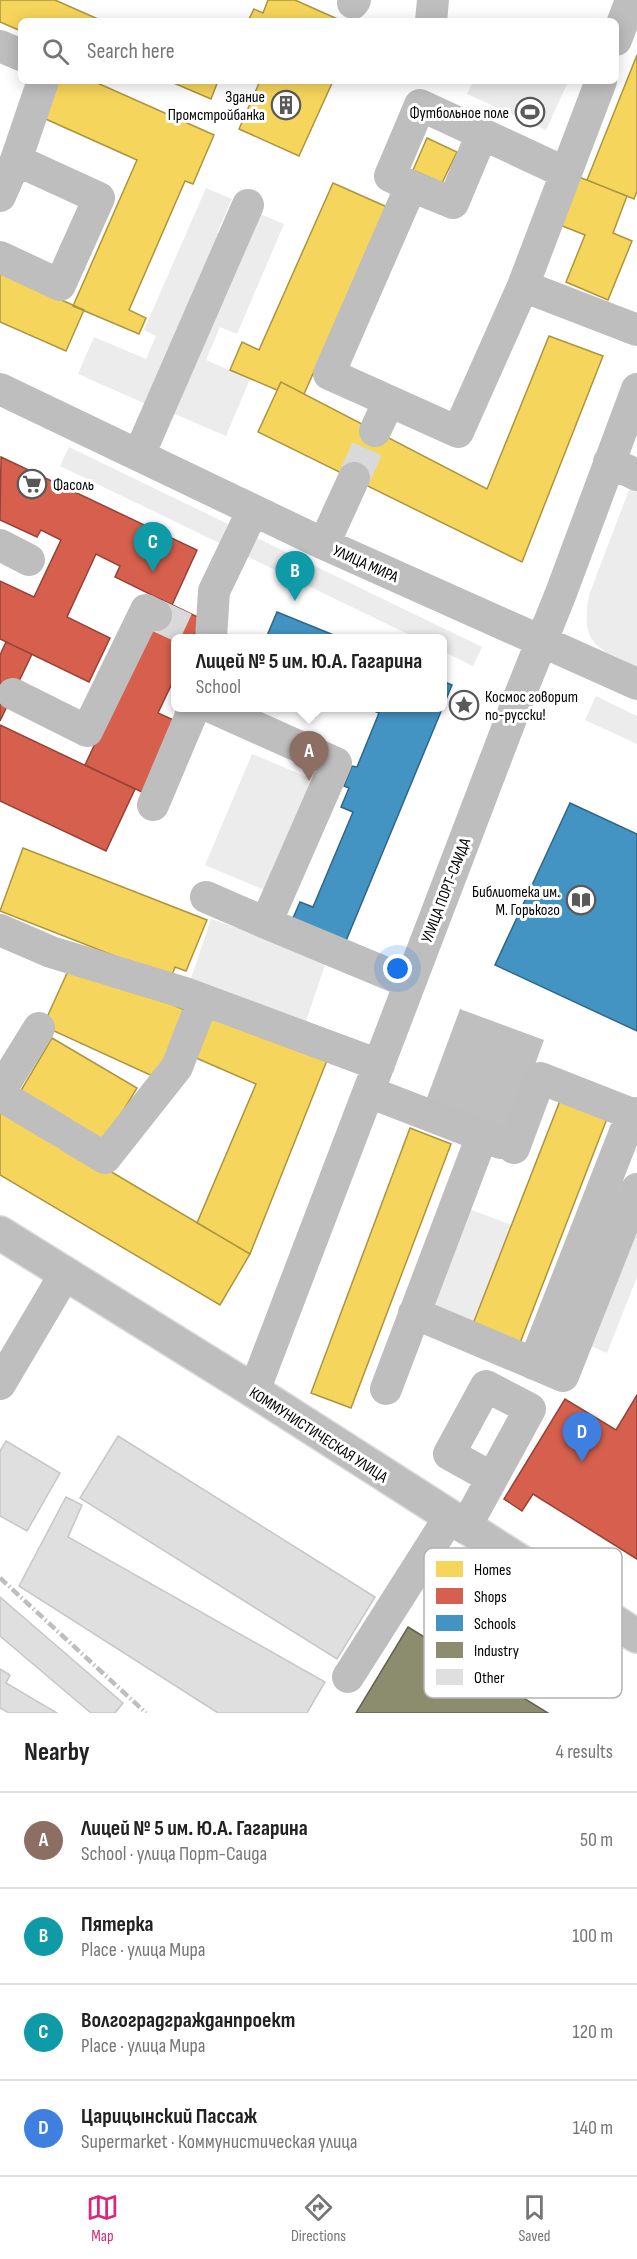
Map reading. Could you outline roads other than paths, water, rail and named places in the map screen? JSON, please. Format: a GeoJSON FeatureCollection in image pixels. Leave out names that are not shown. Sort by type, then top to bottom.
{"type":"FeatureCollection","features":[{"type":"Feature","properties":{"kind":"main road","name":"КОММУНИСТИЧЕСКАЯ УЛИЦА"},"geometry":{"type":"LineString","coordinates":[[0,1233],[255,1392],[497,1548]]}},
{"type":"Feature","properties":{"kind":"main road","name":"КОММУНИСТИЧЕСКАЯ УЛИЦА"},"geometry":{"type":"LineString","coordinates":[[622,1627],[637,1636]]}},
{"type":"Feature","properties":{"kind":"street"},"geometry":{"type":"LineString","coordinates":[[430,18],[433,0]]}},
{"type":"Feature","properties":{"kind":"street"},"geometry":{"type":"LineString","coordinates":[[619,32],[631,0]]}},
{"type":"Feature","properties":{"kind":"street"},"geometry":{"type":"LineString","coordinates":[[0,46],[18,54]]}},
{"type":"Feature","properties":{"kind":"street"},"geometry":{"type":"LineString","coordinates":[[0,196],[16,160],[42,84]]}},
{"type":"Feature","properties":{"kind":"street"},"geometry":{"type":"LineString","coordinates":[[411,186],[328,374],[458,432],[523,286],[600,84]]}},
{"type":"Feature","properties":{"kind":"street"},"geometry":{"type":"LineString","coordinates":[[482,134],[453,203],[390,176],[421,93],[482,134],[566,173]]}},
{"type":"Feature","properties":{"kind":"street"},"geometry":{"type":"LineString","coordinates":[[0,257],[60,285],[99,198],[16,160]]}},
{"type":"Feature","properties":{"kind":"street"},"geometry":{"type":"LineString","coordinates":[[139,455],[248,205]]}},
{"type":"Feature","properties":{"kind":"street"},"geometry":{"type":"LineString","coordinates":[[523,286],[637,330]]}},
{"type":"Feature","properties":{"kind":"street","name":"УЛИЦА МИРА"},"geometry":{"type":"LineString","coordinates":[[0,389],[324,544],[637,684]]}},
{"type":"Feature","properties":{"kind":"street","name":"УЛИЦА ПОРТ-САИДА"},"geometry":{"type":"LineString","coordinates":[[255,1392],[637,389]]}},
{"type":"Feature","properties":{"kind":"street"},"geometry":{"type":"LineString","coordinates":[[375,431],[390,401]]}},
{"type":"Feature","properties":{"kind":"street"},"geometry":{"type":"LineString","coordinates":[[609,462],[637,475]]}},
{"type":"Feature","properties":{"kind":"street"},"geometry":{"type":"LineString","coordinates":[[324,544],[354,478]]}},
{"type":"Feature","properties":{"kind":"street"},"geometry":{"type":"LineString","coordinates":[[205,634],[214,591],[253,510]]}},
{"type":"Feature","properties":{"kind":"street"},"geometry":{"type":"LineString","coordinates":[[0,545],[29,560]]}},
{"type":"Feature","properties":{"kind":"street"},"geometry":{"type":"LineString","coordinates":[[13,694],[87,731],[146,610],[156,615]]}},
{"type":"Feature","properties":{"kind":"street"},"geometry":{"type":"LineString","coordinates":[[153,805],[192,712]]}},
{"type":"Feature","properties":{"kind":"street"},"geometry":{"type":"LineString","coordinates":[[222,712],[336,764],[266,923]]}},
{"type":"Feature","properties":{"kind":"street"},"geometry":{"type":"LineString","coordinates":[[206,897],[410,983]]}},
{"type":"Feature","properties":{"kind":"street"},"geometry":{"type":"LineString","coordinates":[[0,930],[51,952],[203,1000],[374,1079],[482,1136],[518,1149],[540,1078],[634,1113],[534,1364]]}},
{"type":"Feature","properties":{"kind":"street"},"geometry":{"type":"LineString","coordinates":[[39,1028],[0,1093],[105,1158],[177,1067],[203,1000]]}},
{"type":"Feature","properties":{"kind":"street"},"geometry":{"type":"LineString","coordinates":[[386,1389],[482,1136]]}},
{"type":"Feature","properties":{"kind":"street"},"geometry":{"type":"LineString","coordinates":[[414,1313],[562,1376],[637,1189]]}},
{"type":"Feature","properties":{"kind":"street"},"geometry":{"type":"LineString","coordinates":[[0,1384],[65,1274]]}},
{"type":"Feature","properties":{"kind":"street"},"geometry":{"type":"LineString","coordinates":[[439,1548],[492,1478]]}},
{"type":"Feature","properties":{"kind":"street"},"geometry":{"type":"LineString","coordinates":[[348,1677],[424,1570]]}},
{"type":"Feature","properties":{"kind":"tunnel"},"geometry":{"type":"LineString","coordinates":[[354,478],[375,431]]}},
{"type":"Feature","properties":{"kind":"tunnel"},"geometry":{"type":"LineString","coordinates":[[156,615],[195,633]]}},
{"type":"Feature","properties":{"kind":"railway"},"geometry":{"type":"LineString","coordinates":[[0,1578],[146,1713]]}},
{"type":"Feature","properties":{"kind":"place","name":"Здание Промстройбанка"},"geometry":{"type":"Point","coordinates":[286,105]}},
{"type":"Feature","properties":{"kind":"place","name":"Футбольное поле"},"geometry":{"type":"Point","coordinates":[530,112]}},
{"type":"Feature","properties":{"kind":"place","name":"Фасоль"},"geometry":{"type":"Point","coordinates":[32,484]}},
{"type":"Feature","properties":{"kind":"place","name":"Волгоградгражданпроект"},"geometry":{"type":"Point","coordinates":[153,572]}},
{"type":"Feature","properties":{"kind":"place","name":"Пятерка"},"geometry":{"type":"Point","coordinates":[295,601]}},
{"type":"Feature","properties":{"kind":"place","name":"Космос говорит по-русски!"},"geometry":{"type":"Point","coordinates":[464,705]}},
{"type":"Feature","properties":{"kind":"place","name":"Лицей № 5 им. Ю.А. Гагарина"},"geometry":{"type":"Point","coordinates":[309,781]}},
{"type":"Feature","properties":{"kind":"place","name":"Библиотека им. М. Горького"},"geometry":{"type":"Point","coordinates":[581,900]}},
{"type":"Feature","properties":{"kind":"place","name":"Царицынский Пассаж"},"geometry":{"type":"Point","coordinates":[582,1462]}}]}
